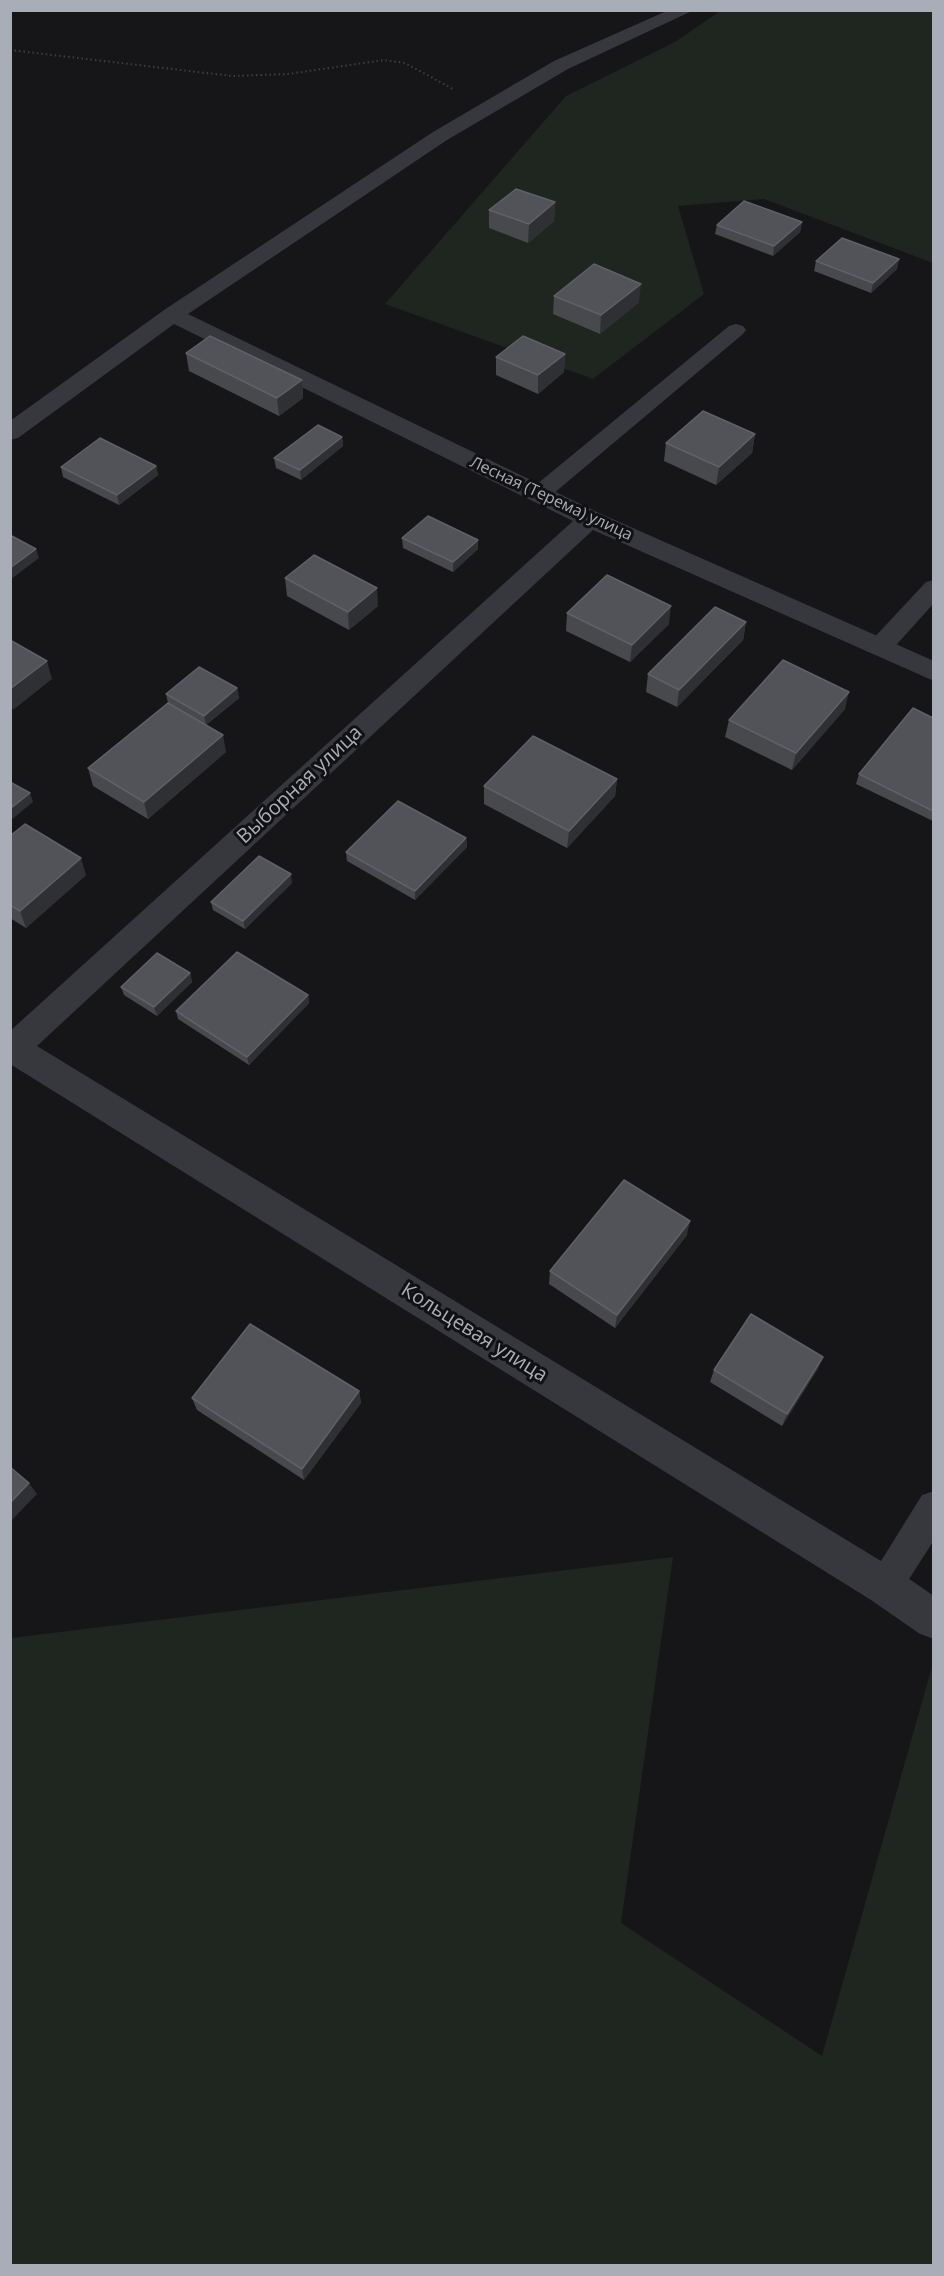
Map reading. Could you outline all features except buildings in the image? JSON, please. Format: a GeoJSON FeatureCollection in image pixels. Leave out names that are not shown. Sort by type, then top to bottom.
{"type":"FeatureCollection","features":[{"type":"Feature","properties":{"kind":"street"},"geometry":{"type":"LineString","coordinates":[[10,433],[172,315],[440,136],[561,65],[685,10]]}},
{"type":"Feature","properties":{"kind":"street","name":"Лесная (Терема) улица"},"geometry":{"type":"LineString","coordinates":[[172,315],[590,519],[933,672]]}},
{"type":"Feature","properties":{"kind":"street","name":"Выборная улица"},"geometry":{"type":"LineString","coordinates":[[12,1049],[590,519]]}},
{"type":"Feature","properties":{"kind":"street","name":"Кольцевая улица"},"geometry":{"type":"LineString","coordinates":[[12,1049],[885,1586],[933,1620]]}},
{"type":"Feature","properties":{"kind":"lane"},"geometry":{"type":"LineString","coordinates":[[539,494],[736,330]]}},
{"type":"Feature","properties":{"kind":"lane"},"geometry":{"type":"LineString","coordinates":[[880,647],[933,588]]}},
{"type":"Feature","properties":{"kind":"lane"},"geometry":{"type":"LineString","coordinates":[[885,1586],[933,1507]]}},
{"type":"Feature","properties":{"kind":"path"},"geometry":{"type":"LineString","coordinates":[[10,50],[232,76],[288,74],[328,66],[384,60],[405,63],[488,108]]}},
{"type":"Feature","properties":{"kind":"shaded area"},"geometry":{"type":"Polygon","coordinates":[[[720,11],[933,11],[933,263],[764,199],[678,206],[704,294],[593,379],[385,304],[566,96],[675,42],[720,11]]]}},
{"type":"Feature","properties":{"kind":"shaded area"},"geometry":{"type":"Polygon","coordinates":[[[673,1557],[621,1923],[822,2056],[933,1663],[933,2265],[11,2265],[11,1638],[673,1557]]]}}]}
